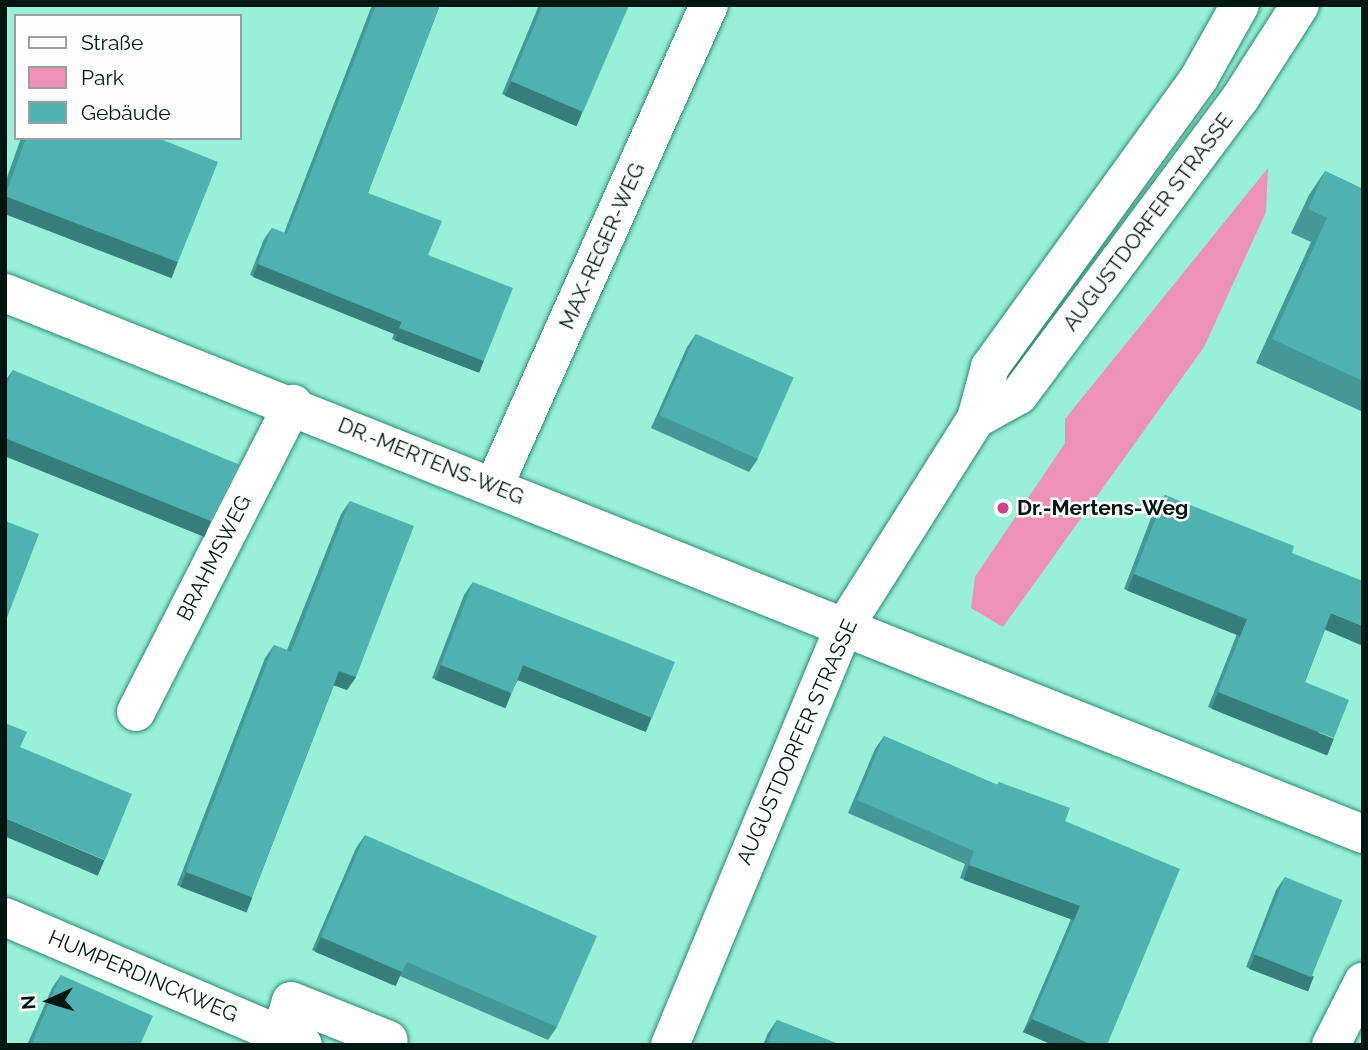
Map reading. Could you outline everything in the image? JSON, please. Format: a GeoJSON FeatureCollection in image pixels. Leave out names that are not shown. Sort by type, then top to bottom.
{"type":"FeatureCollection","features":[{"type":"Feature","properties":{"kind":"street","name":"MAX-REGER-WEG"},"geometry":{"type":"LineString","coordinates":[[494,486],[709,5]]}},
{"type":"Feature","properties":{"kind":"street","name":"AUGUSTDORFER STRASSE"},"geometry":{"type":"LineString","coordinates":[[670,1045],[843,629],[976,419],[990,367],[1199,78],[1240,5]]}},
{"type":"Feature","properties":{"kind":"street","name":"AUGUSTDORFER STRASSE"},"geometry":{"type":"LineString","coordinates":[[976,419],[1019,395],[1241,97],[1300,5]]}},
{"type":"Feature","properties":{"kind":"street","name":"DR.-MERTENS-WEG"},"geometry":{"type":"LineString","coordinates":[[5,293],[293,404],[843,629],[1363,834]]}},
{"type":"Feature","properties":{"kind":"street","name":"BRAHMSWEG"},"geometry":{"type":"LineString","coordinates":[[136,712],[293,404]]}},
{"type":"Feature","properties":{"kind":"street","name":"HUMPERDINCKWEG"},"geometry":{"type":"LineString","coordinates":[[5,917],[292,1039],[291,1001],[392,1043]]}},
{"type":"Feature","properties":{"kind":"street"},"geometry":{"type":"LineString","coordinates":[[1331,1045],[1363,982]]}},
{"type":"Feature","properties":{"kind":"green space"},"geometry":{"type":"Polygon","coordinates":[[[1268,168],[1266,212],[1204,347],[1003,627],[971,608],[975,577],[1065,443],[1065,419],[1268,168]]]}},
{"type":"Feature","properties":{"kind":"building"},"geometry":{"type":"Polygon","coordinates":[[[376,5],[440,5],[368,193],[442,221],[428,255],[513,288],[484,361],[399,328],[402,322],[258,264],[272,228],[287,234],[376,5]]]}},
{"type":"Feature","properties":{"kind":"building"},"geometry":{"type":"Polygon","coordinates":[[[543,5],[629,5],[583,112],[511,81],[543,5]]]}},
{"type":"Feature","properties":{"kind":"building"},"geometry":{"type":"Polygon","coordinates":[[[25,140],[163,140],[218,162],[178,262],[5,196],[25,140]]]}},
{"type":"Feature","properties":{"kind":"building"},"geometry":{"type":"Polygon","coordinates":[[[1325,171],[1363,189],[1363,381],[1272,339],[1327,218],[1308,209],[1325,171]]]}},
{"type":"Feature","properties":{"kind":"building"},"geometry":{"type":"Polygon","coordinates":[[[696,334],[794,378],[758,459],[660,415],[696,334]]]}},
{"type":"Feature","properties":{"kind":"building"},"geometry":{"type":"Polygon","coordinates":[[[13,370],[240,465],[211,521],[5,438],[5,389],[13,370]]]}},
{"type":"Feature","properties":{"kind":"building"},"geometry":{"type":"Polygon","coordinates":[[[1165,495],[1294,546],[1292,553],[1363,581],[1363,626],[1331,613],[1305,682],[1349,700],[1334,738],[1218,692],[1247,619],[1134,574],[1165,495]]]}},
{"type":"Feature","properties":{"kind":"building"},"geometry":{"type":"Polygon","coordinates":[[[350,501],[414,526],[356,677],[339,671],[252,897],[186,872],[274,645],[291,652],[350,501]]]}},
{"type":"Feature","properties":{"kind":"building"},"geometry":{"type":"Polygon","coordinates":[[[5,521],[39,534],[5,623],[5,521]]]}},
{"type":"Feature","properties":{"kind":"building"},"geometry":{"type":"Polygon","coordinates":[[[473,582],[675,662],[652,718],[523,665],[512,693],[441,665],[473,582]]]}},
{"type":"Feature","properties":{"kind":"building"},"geometry":{"type":"Polygon","coordinates":[[[5,723],[27,732],[20,747],[132,794],[105,860],[5,818],[5,723]]]}},
{"type":"Feature","properties":{"kind":"building"},"geometry":{"type":"Polygon","coordinates":[[[884,736],[998,785],[999,782],[1070,808],[1065,821],[1180,869],[1107,1045],[1093,1045],[1032,1019],[1080,906],[969,865],[974,851],[857,800],[884,736]]]}},
{"type":"Feature","properties":{"kind":"building"},"geometry":{"type":"Polygon","coordinates":[[[365,835],[597,936],[557,1027],[407,962],[402,972],[321,937],[365,835]]]}},
{"type":"Feature","properties":{"kind":"building"},"geometry":{"type":"Polygon","coordinates":[[[1285,877],[1342,900],[1311,977],[1254,954],[1285,877]]]}},
{"type":"Feature","properties":{"kind":"building"},"geometry":{"type":"Polygon","coordinates":[[[61,975],[153,1016],[140,1045],[31,1045],[61,975]]]}},
{"type":"Feature","properties":{"kind":"building"},"geometry":{"type":"Polygon","coordinates":[[[777,1020],[841,1045],[767,1045],[777,1020]]]}},
{"type":"Feature","properties":{"kind":"place","name":"Dr.-Mertens-Weg"},"geometry":{"type":"Point","coordinates":[1003,508]}}]}
